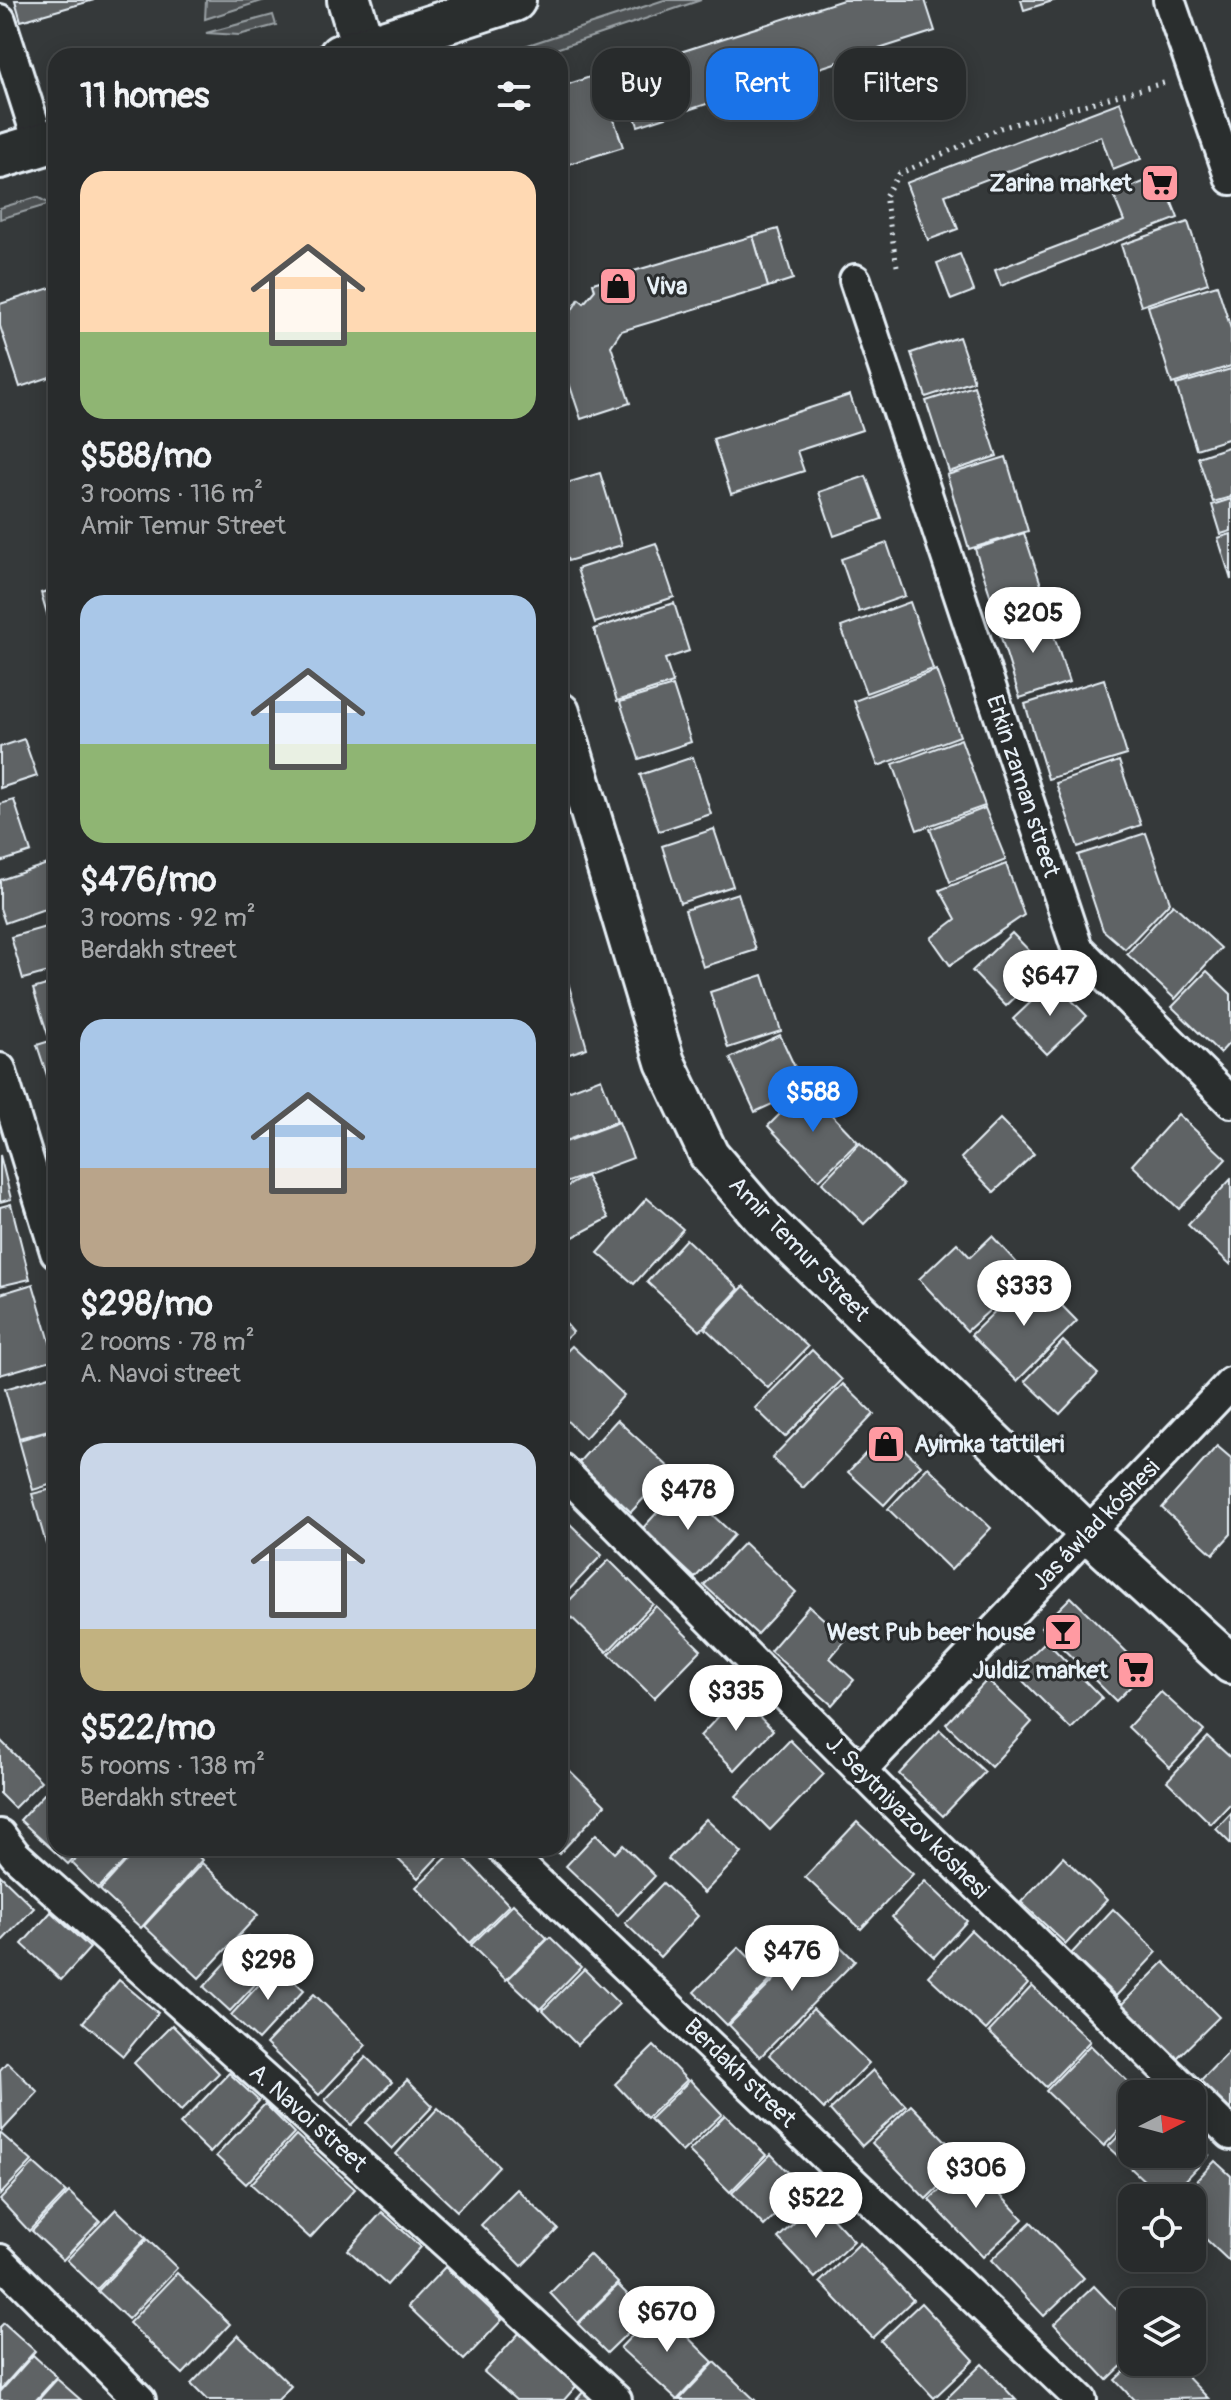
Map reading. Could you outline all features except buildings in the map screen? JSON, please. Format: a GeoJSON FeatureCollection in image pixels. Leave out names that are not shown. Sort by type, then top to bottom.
{"type":"FeatureCollection","features":[{"type":"Feature","properties":{"kind":"main road"},"geometry":{"type":"LineString","coordinates":[[349,0],[355,48]]}},
{"type":"Feature","properties":{"kind":"main road"},"geometry":{"type":"LineString","coordinates":[[374,48],[514,0]]}},
{"type":"Feature","properties":{"kind":"main road"},"geometry":{"type":"LineString","coordinates":[[0,157],[48,143]]}},
{"type":"Feature","properties":{"kind":"street"},"geometry":{"type":"LineString","coordinates":[[1169,0],[1231,179]]}},
{"type":"Feature","properties":{"kind":"street"},"geometry":{"type":"LineString","coordinates":[[0,20],[48,133]]}},
{"type":"Feature","properties":{"kind":"street","name":"Erkin zaman street"},"geometry":{"type":"LineString","coordinates":[[855,280],[1077,948],[1231,1102]]}},
{"type":"Feature","properties":{"kind":"street","name":"Amir Temur Street"},"geometry":{"type":"LineString","coordinates":[[568,739],[665,1062],[709,1155],[762,1217],[1089,1534],[1231,1664]]}},
{"type":"Feature","properties":{"kind":"street"},"geometry":{"type":"LineString","coordinates":[[0,1069],[48,1226]]}},
{"type":"Feature","properties":{"kind":"street","name":"Jas áwlad kóshesi"},"geometry":{"type":"LineString","coordinates":[[860,1771],[1231,1383]]}},
{"type":"Feature","properties":{"kind":"street","name":"J. Seytniyazov kóshesi"},"geometry":{"type":"LineString","coordinates":[[568,1476],[860,1771],[1176,2080]]}},
{"type":"Feature","properties":{"kind":"street","name":"A. Navoi street"},"geometry":{"type":"LineString","coordinates":[[0,1835],[15,1855],[616,2400]]}},
{"type":"Feature","properties":{"kind":"street","name":"Berdakh street"},"geometry":{"type":"LineString","coordinates":[[510,1856],[1081,2400]]}},
{"type":"Feature","properties":{"kind":"street","name":"J. Seytniyazov kóshesi"},"geometry":{"type":"LineString","coordinates":[[1206,2110],[1231,2134]]}},
{"type":"Feature","properties":{"kind":"street"},"geometry":{"type":"LineString","coordinates":[[0,2260],[140,2400]]}},
{"type":"Feature","properties":{"kind":"path"},"geometry":{"type":"LineString","coordinates":[[897,266],[885,196],[899,174],[1000,128],[1195,74]]}},
{"type":"Feature","properties":{"kind":"shaded area"},"geometry":{"type":"Polygon","coordinates":[[[206,0],[265,0],[205,19],[206,0]]]}},
{"type":"Feature","properties":{"kind":"shaded area"},"geometry":{"type":"Polygon","coordinates":[[[664,0],[701,0],[559,48],[519,48],[664,0]]]}},
{"type":"Feature","properties":{"kind":"shaded area"},"geometry":{"type":"Polygon","coordinates":[[[273,15],[276,25],[239,35],[206,33],[273,15]]]}},
{"type":"Feature","properties":{"kind":"shaded area"},"geometry":{"type":"Polygon","coordinates":[[[37,197],[48,203],[0,219],[0,208],[37,197]]]}},
{"type":"Feature","properties":{"kind":"place","name":"Zarina market"},"geometry":{"type":"Point","coordinates":[1160,183]}},
{"type":"Feature","properties":{"kind":"place","name":"Viva"},"geometry":{"type":"Point","coordinates":[618,286]}},
{"type":"Feature","properties":{"kind":"place","name":"Ayimka tattileri"},"geometry":{"type":"Point","coordinates":[886,1444]}},
{"type":"Feature","properties":{"kind":"place","name":"West Pub beer house"},"geometry":{"type":"Point","coordinates":[1063,1632]}},
{"type":"Feature","properties":{"kind":"place","name":"Juldiz market"},"geometry":{"type":"Point","coordinates":[1136,1670]}}]}
